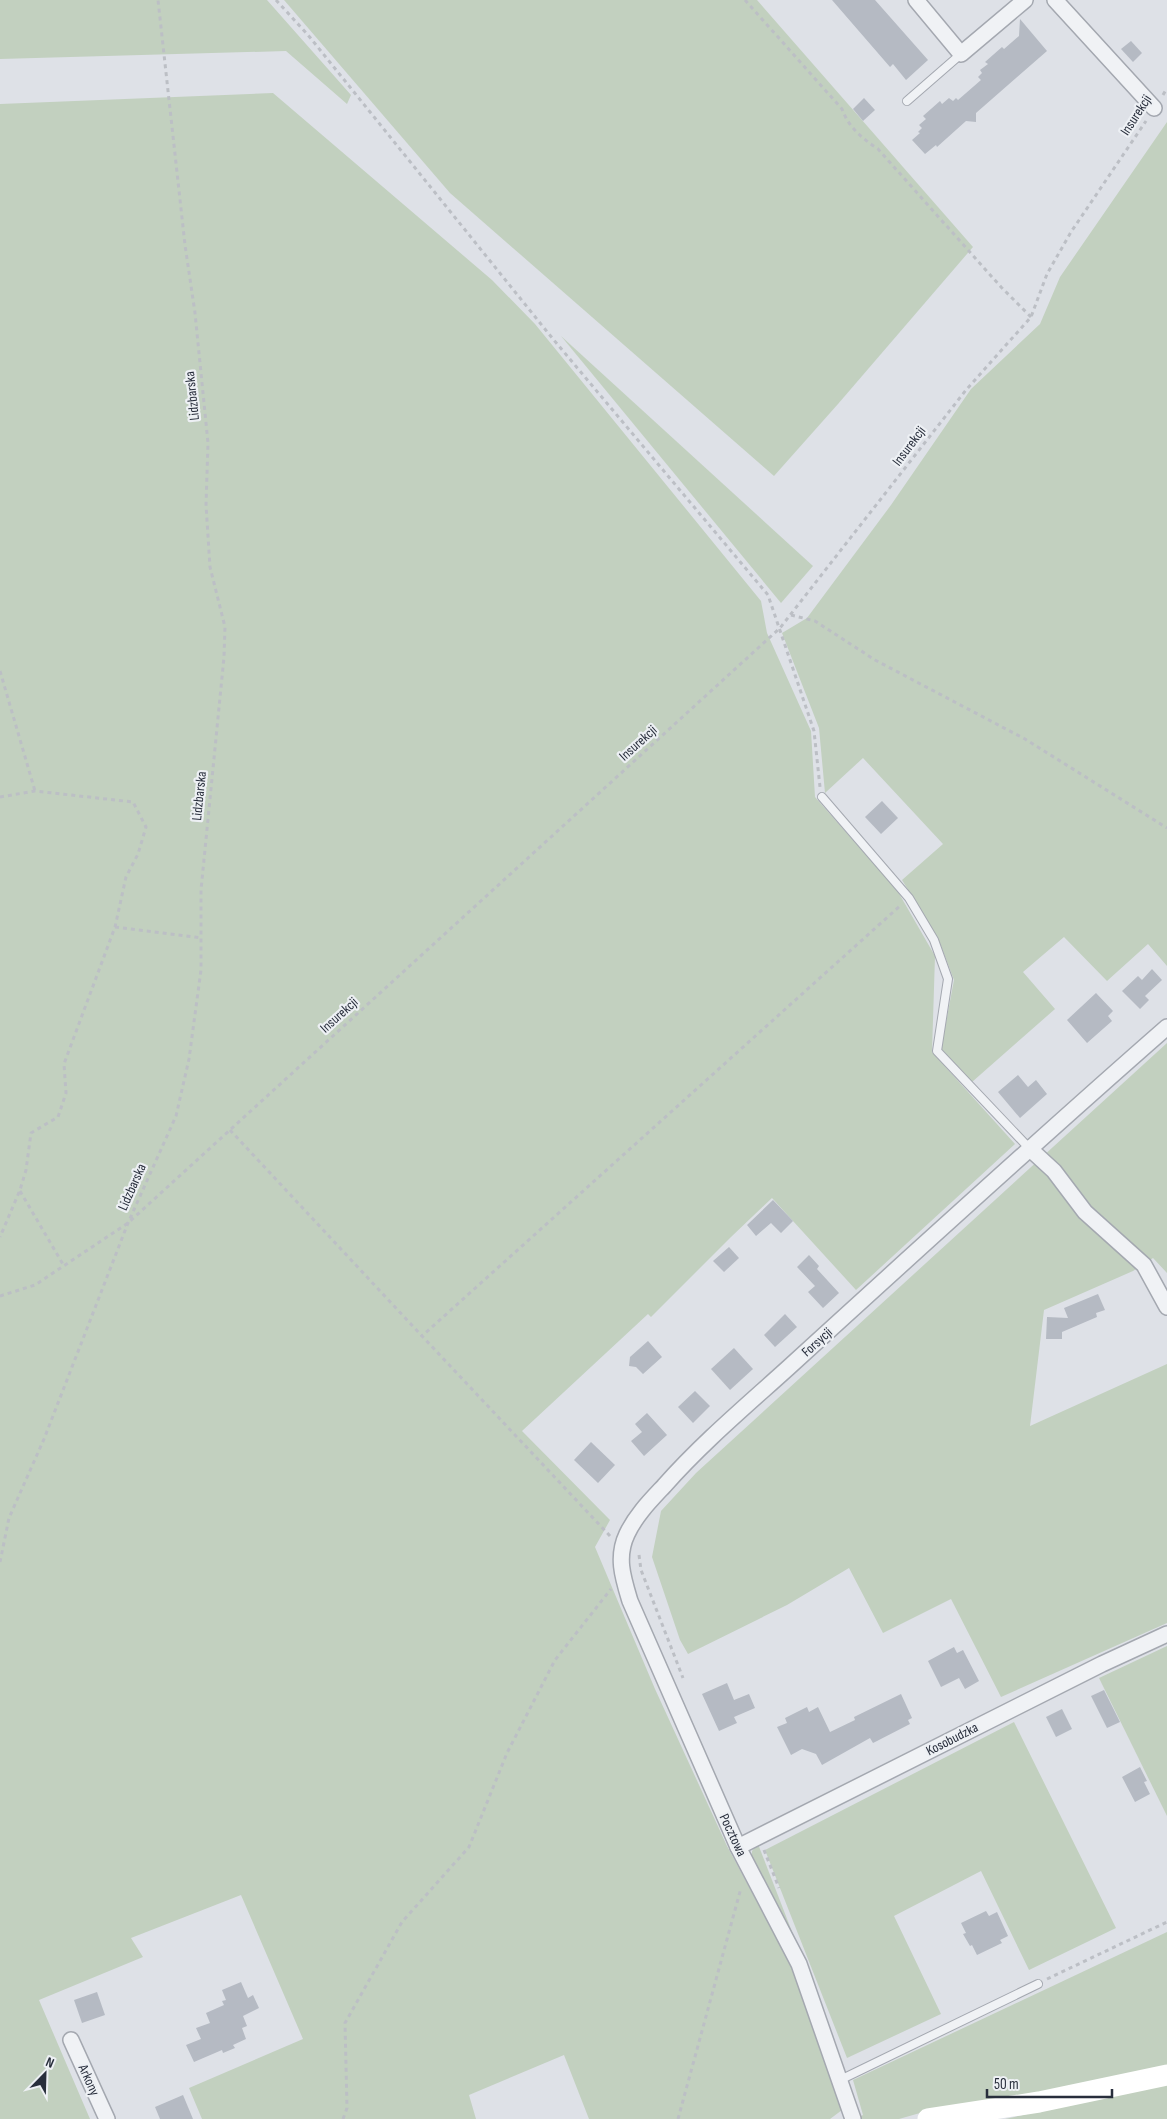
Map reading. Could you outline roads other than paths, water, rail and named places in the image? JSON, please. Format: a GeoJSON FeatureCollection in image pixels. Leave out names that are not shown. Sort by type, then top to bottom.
{"type":"FeatureCollection","features":[{"type":"Feature","properties":{"kind":"street"},"geometry":{"type":"LineString","coordinates":[[916,0],[961,54],[1026,0]]}},
{"type":"Feature","properties":{"kind":"street"},"geometry":{"type":"LineString","coordinates":[[1055,0],[1154,108]]}},
{"type":"Feature","properties":{"kind":"street","name":"Forsycji"},"geometry":{"type":"LineString","coordinates":[[622,1549],[626,1536],[635,1520],[686,1461],[1029,1148],[1167,1027]]}},
{"type":"Feature","properties":{"kind":"street"},"geometry":{"type":"LineString","coordinates":[[1029,1148],[1054,1170],[1085,1212],[1144,1265],[1167,1307]]}},
{"type":"Feature","properties":{"kind":"street","name":"Pocztowa"},"geometry":{"type":"LineString","coordinates":[[622,1549],[620,1560],[622,1574],[630,1601],[738,1847],[799,1964],[854,2119]]}},
{"type":"Feature","properties":{"kind":"street","name":"Kosobudzka"},"geometry":{"type":"LineString","coordinates":[[738,1847],[1094,1668],[1167,1634]]}},
{"type":"Feature","properties":{"kind":"street","name":"Arkony"},"geometry":{"type":"LineString","coordinates":[[71,2040],[107,2119]]}},
{"type":"Feature","properties":{"kind":"street"},"geometry":{"type":"LineString","coordinates":[[928,2119],[1039,2102],[1167,2075]]}},
{"type":"Feature","properties":{"kind":"lane"},"geometry":{"type":"LineString","coordinates":[[908,101],[961,54]]}},
{"type":"Feature","properties":{"kind":"lane"},"geometry":{"type":"LineString","coordinates":[[822,798],[909,898],[934,940],[948,979],[937,1051],[1029,1148]]}},
{"type":"Feature","properties":{"kind":"lane"},"geometry":{"type":"LineString","coordinates":[[840,2080],[1038,1984]]}}]}
